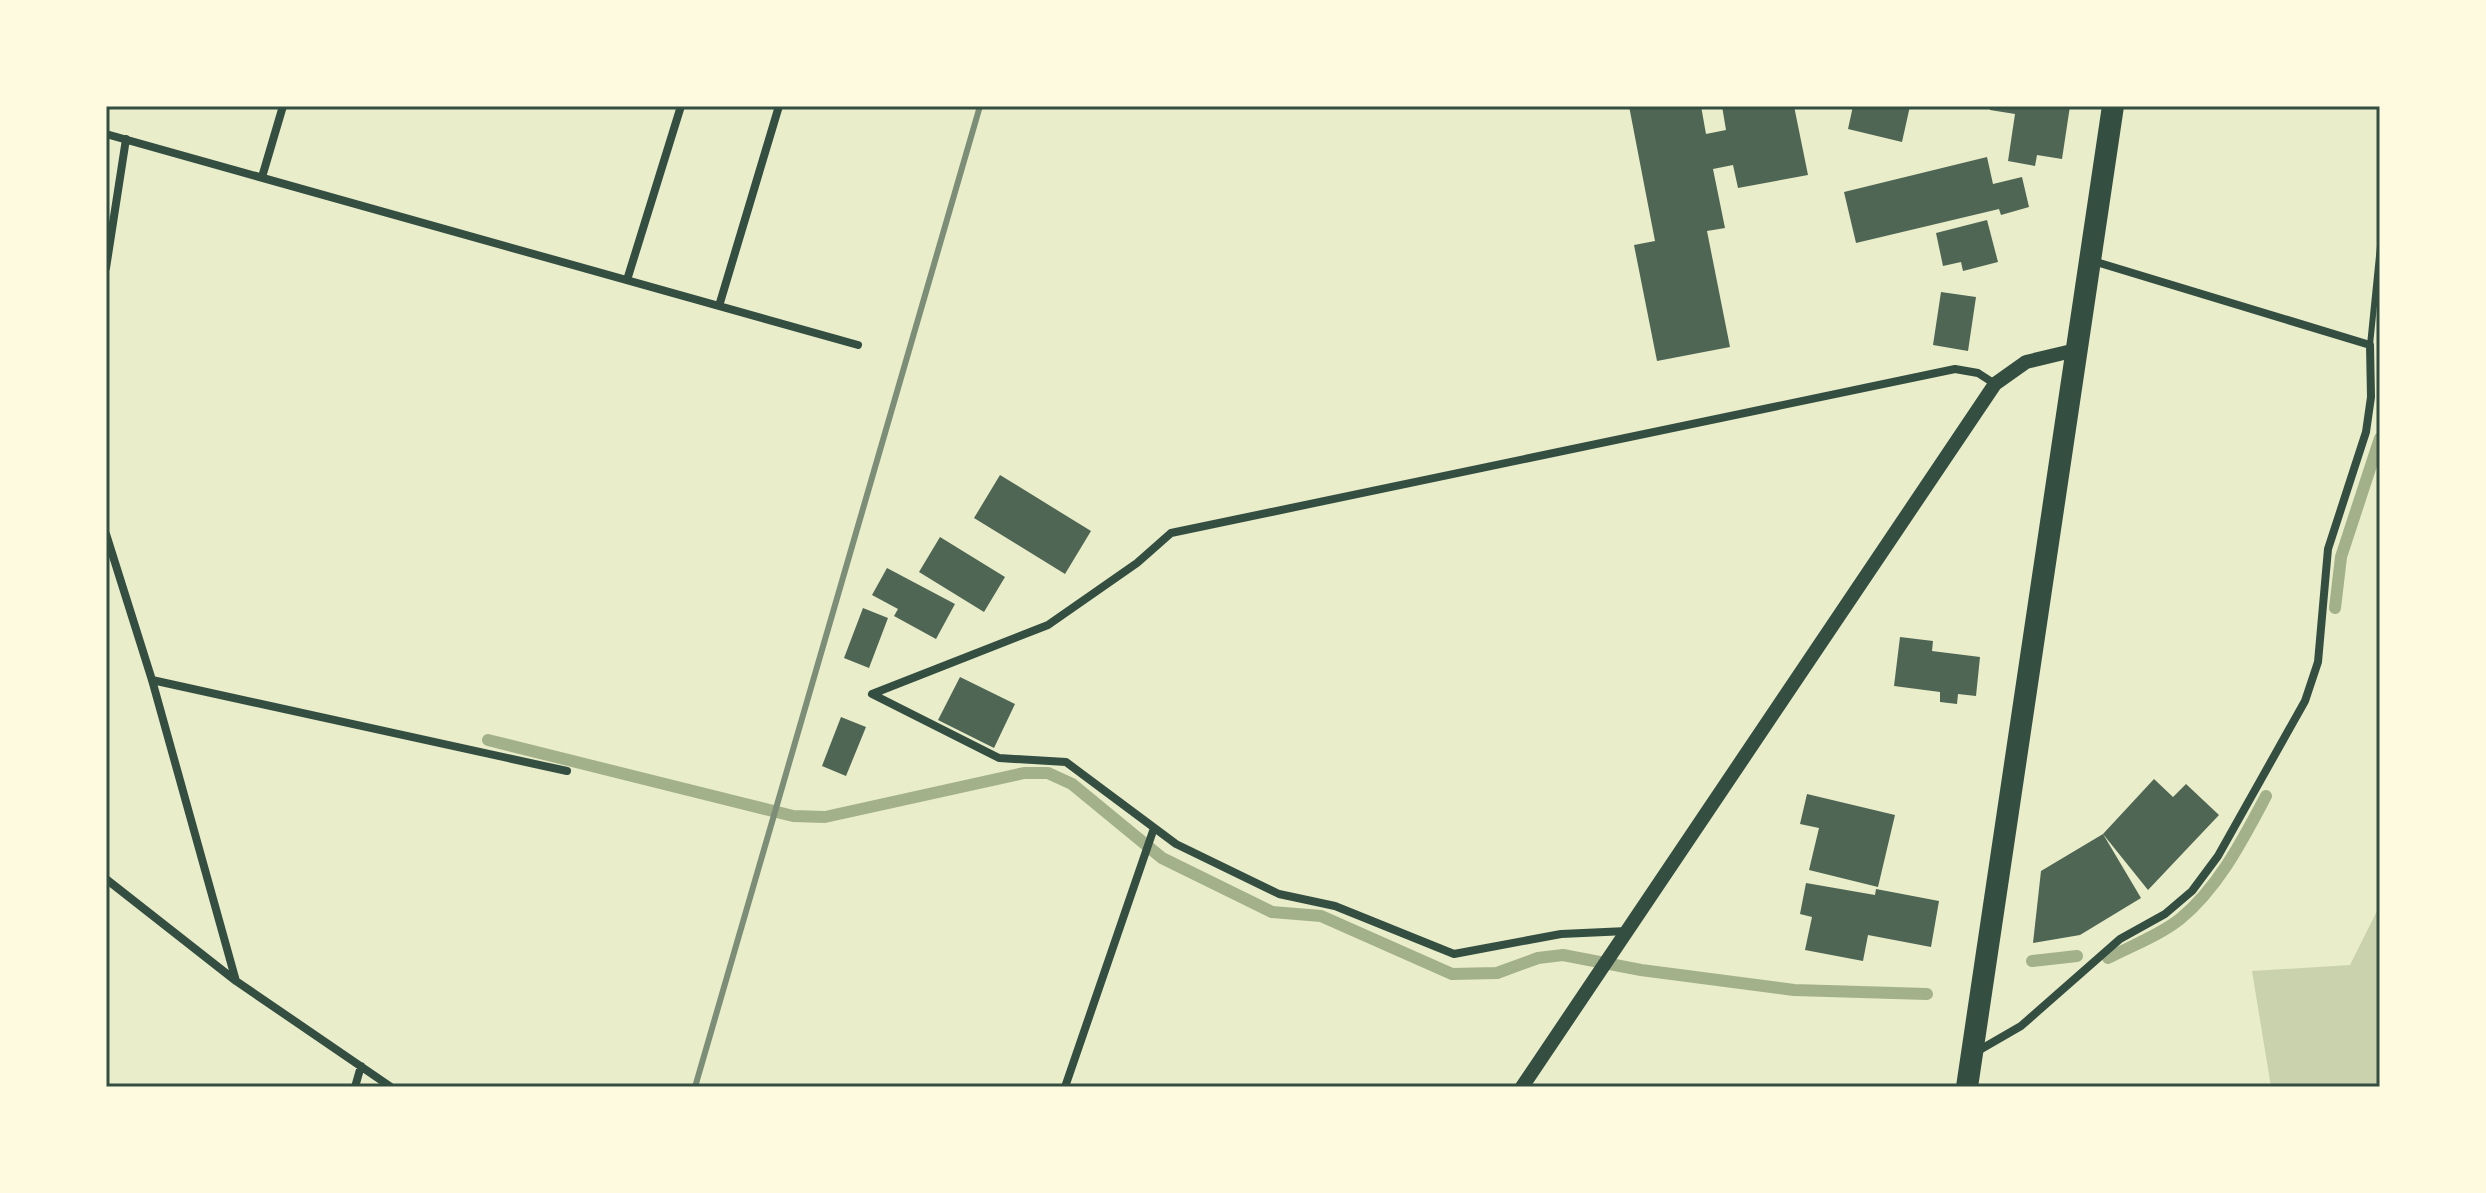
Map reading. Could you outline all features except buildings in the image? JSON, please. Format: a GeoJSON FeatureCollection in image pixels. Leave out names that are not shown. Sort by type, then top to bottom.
{"type":"FeatureCollection","features":[{"type":"Feature","properties":{"kind":"highway"},"geometry":{"type":"LineString","coordinates":[[1967,1087],[2113,106]]}},
{"type":"Feature","properties":{"kind":"street"},"geometry":{"type":"LineString","coordinates":[[262,177],[283,106]]}},
{"type":"Feature","properties":{"kind":"street"},"geometry":{"type":"LineString","coordinates":[[627,280],[681,106]]}},
{"type":"Feature","properties":{"kind":"street"},"geometry":{"type":"LineString","coordinates":[[719,306],[779,106]]}},
{"type":"Feature","properties":{"kind":"street"},"geometry":{"type":"LineString","coordinates":[[106,134],[858,345]]}},
{"type":"Feature","properties":{"kind":"street"},"geometry":{"type":"LineString","coordinates":[[106,268],[126,139]]}},
{"type":"Feature","properties":{"kind":"street"},"geometry":{"type":"LineString","coordinates":[[1972,1054],[2021,1026],[2120,939],[2165,914],[2192,891],[2218,856],[2305,701],[2318,662],[2328,549],[2366,432],[2371,397],[2370,345],[2088,260]]}},
{"type":"Feature","properties":{"kind":"street"},"geometry":{"type":"LineString","coordinates":[[1522,1087],[1613,947],[1627,931],[1995,384],[2026,362],[2076,350]]}},
{"type":"Feature","properties":{"kind":"street"},"geometry":{"type":"LineString","coordinates":[[1627,931],[1561,934],[1454,954],[1335,906],[1279,894],[1176,844],[1066,762],[999,758],[872,694],[1048,625],[1137,563],[1171,533],[1955,369],[1978,373],[1995,384]]}},
{"type":"Feature","properties":{"kind":"street"},"geometry":{"type":"LineString","coordinates":[[106,534],[152,680],[236,981]]}},
{"type":"Feature","properties":{"kind":"street"},"geometry":{"type":"LineString","coordinates":[[152,680],[567,771]]}},
{"type":"Feature","properties":{"kind":"street"},"geometry":{"type":"LineString","coordinates":[[1065,1087],[1154,828]]}},
{"type":"Feature","properties":{"kind":"street"},"geometry":{"type":"LineString","coordinates":[[106,879],[236,981],[391,1087]]}},
{"type":"Feature","properties":{"kind":"street"},"geometry":{"type":"LineString","coordinates":[[355,1087],[361,1066]]}},
{"type":"Feature","properties":{"kind":"lane"},"geometry":{"type":"LineString","coordinates":[[2370,345],[2380,246]]}},
{"type":"Feature","properties":{"kind":"green space"},"geometry":{"type":"Polygon","coordinates":[[[2380,905],[2380,1087],[2271,1087],[2252,971],[2350,965],[2380,905]]]}},
{"type":"Feature","properties":{"kind":"waterway"},"geometry":{"type":"LineString","coordinates":[[2335,608],[2341,557],[2380,438]]}},
{"type":"Feature","properties":{"kind":"waterway"},"geometry":{"type":"LineString","coordinates":[[488,740],[793,816],[825,817],[1024,773],[1048,773],[1072,784],[1162,858],[1272,912],[1321,916],[1452,974],[1497,973],[1538,958],[1563,955],[1641,970],[1794,990],[1927,994]]}},
{"type":"Feature","properties":{"kind":"waterway"},"geometry":{"type":"LineString","coordinates":[[2108,958],[2164,930],[2194,906],[2229,862],[2266,796]]}},
{"type":"Feature","properties":{"kind":"waterway"},"geometry":{"type":"LineString","coordinates":[[2032,961],[2077,956]]}},
{"type":"Feature","properties":{"kind":"railway"},"geometry":{"type":"LineString","coordinates":[[695,1087],[980,106]]}}]}
